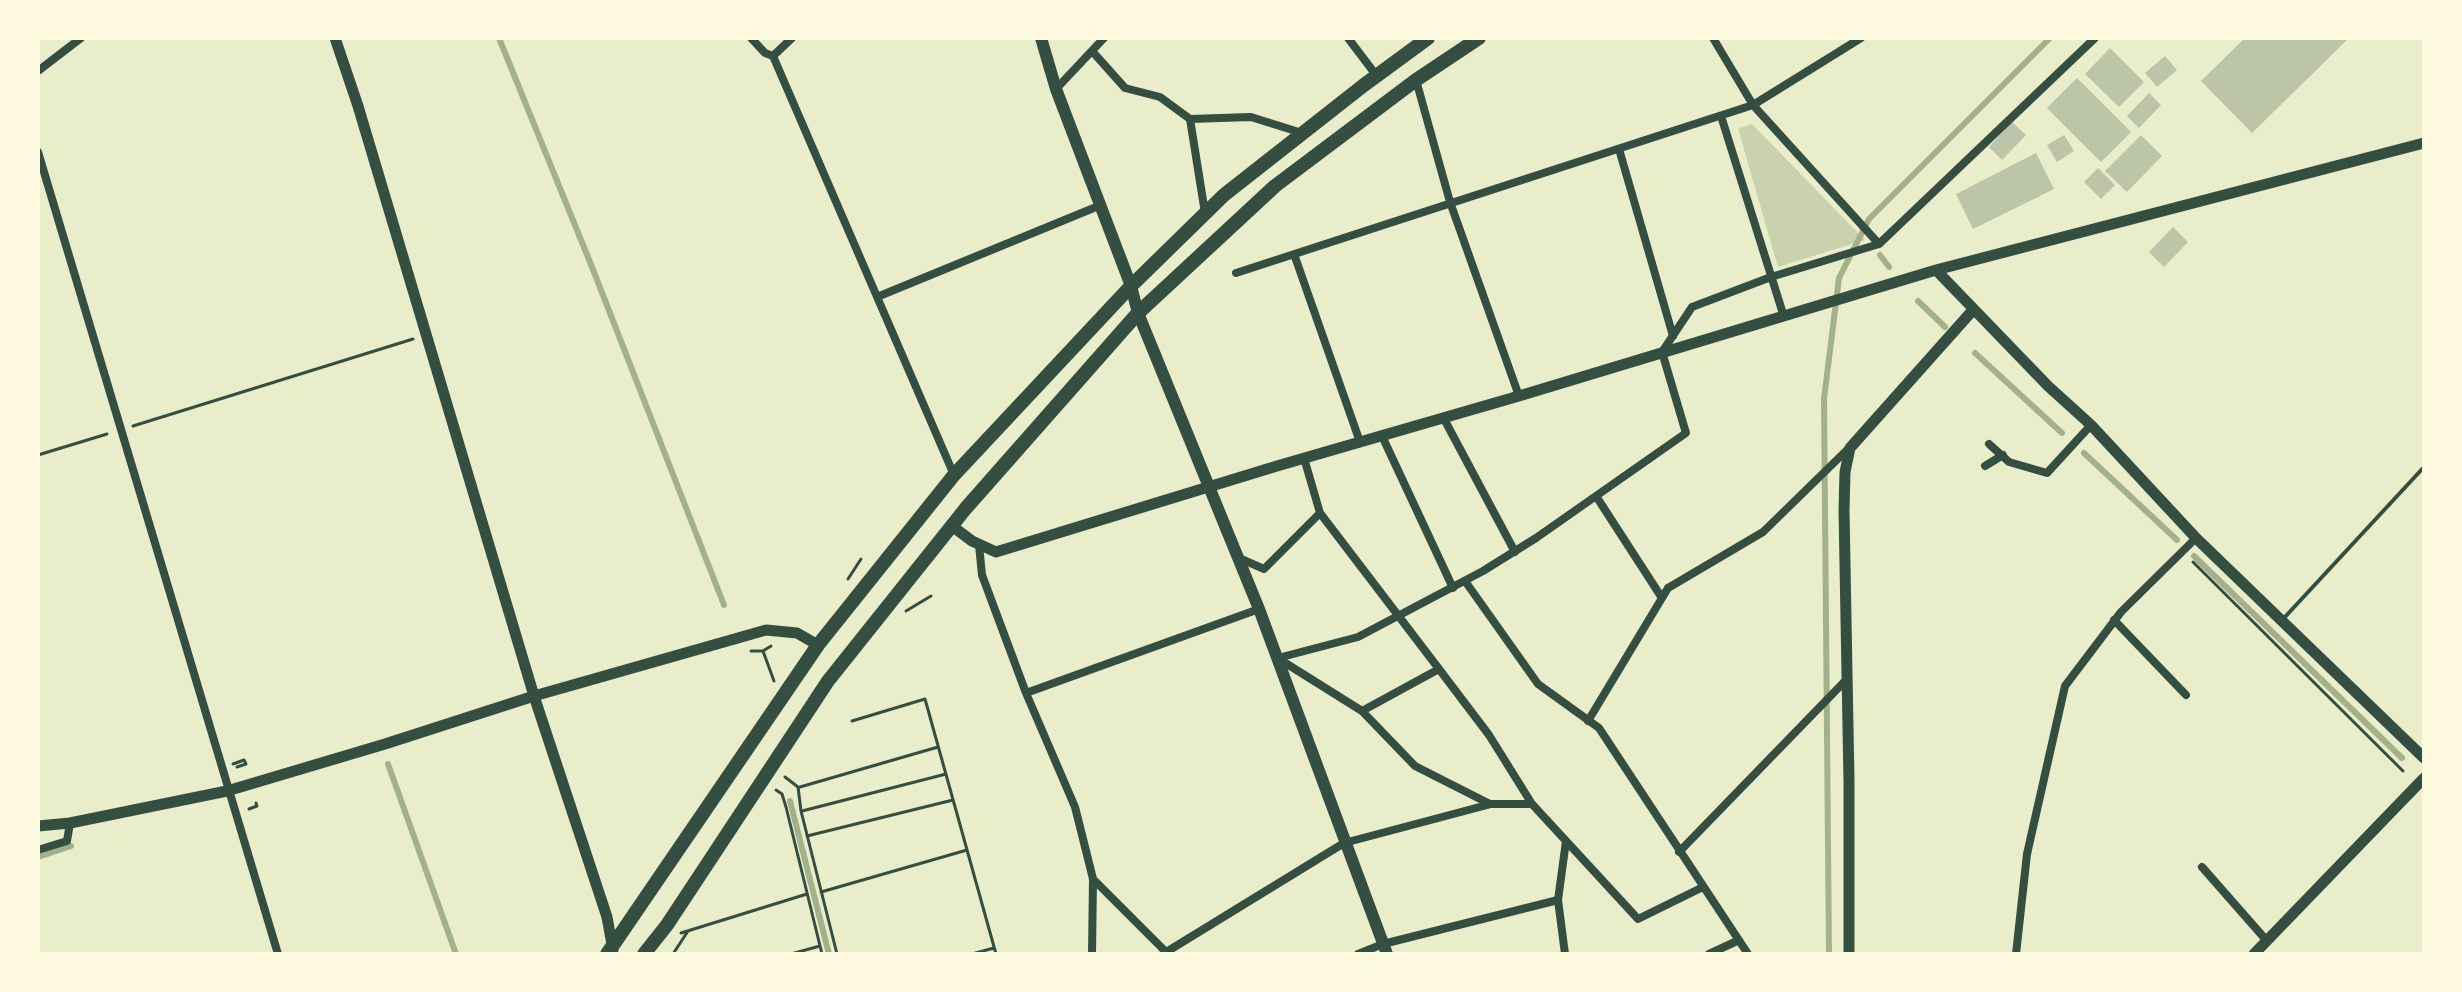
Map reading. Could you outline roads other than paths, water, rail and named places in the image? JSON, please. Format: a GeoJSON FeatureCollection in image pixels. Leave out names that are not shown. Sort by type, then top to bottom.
{"type":"FeatureCollection","features":[{"type":"Feature","properties":{"kind":"main road"},"geometry":{"type":"LineString","coordinates":[[1041,38],[1056,89],[1131,286],[1138,313],[1259,609],[1385,949]]}},
{"type":"Feature","properties":{"kind":"main road"},"geometry":{"type":"LineString","coordinates":[[611,952],[818,645],[954,475],[1131,286],[1224,195],[1428,38]]}},
{"type":"Feature","properties":{"kind":"main road"},"geometry":{"type":"LineString","coordinates":[[644,954],[667,925],[828,681],[952,526],[1138,313],[1275,186],[1416,80],[1479,38]]}},
{"type":"Feature","properties":{"kind":"street"},"geometry":{"type":"LineString","coordinates":[[38,71],[81,38]]}},
{"type":"Feature","properties":{"kind":"street"},"geometry":{"type":"LineString","coordinates":[[335,38],[534,696],[607,917],[611,952]]}},
{"type":"Feature","properties":{"kind":"street"},"geometry":{"type":"LineString","coordinates":[[751,38],[765,53],[773,56],[954,475]]}},
{"type":"Feature","properties":{"kind":"street"},"geometry":{"type":"LineString","coordinates":[[773,56],[792,38]]}},
{"type":"Feature","properties":{"kind":"street"},"geometry":{"type":"LineString","coordinates":[[1056,89],[1104,38]]}},
{"type":"Feature","properties":{"kind":"street"},"geometry":{"type":"LineString","coordinates":[[1348,38],[1376,75]]}},
{"type":"Feature","properties":{"kind":"street"},"geometry":{"type":"LineString","coordinates":[[1713,38],[1753,105],[1879,244]]}},
{"type":"Feature","properties":{"kind":"street"},"geometry":{"type":"LineString","coordinates":[[1236,273],[1753,105],[1861,38]]}},
{"type":"Feature","properties":{"kind":"street"},"geometry":{"type":"LineString","coordinates":[[1662,352],[1692,307],[1771,277],[1879,244],[2095,38]]}},
{"type":"Feature","properties":{"kind":"street"},"geometry":{"type":"LineString","coordinates":[[1092,51],[1125,88],[1160,97],[1190,119],[1251,117],[1303,133]]}},
{"type":"Feature","properties":{"kind":"street"},"geometry":{"type":"LineString","coordinates":[[1416,80],[1450,202],[1519,396]]}},
{"type":"Feature","properties":{"kind":"street"},"geometry":{"type":"LineString","coordinates":[[1721,116],[1784,317]]}},
{"type":"Feature","properties":{"kind":"street"},"geometry":{"type":"LineString","coordinates":[[1190,119],[1205,214]]}},
{"type":"Feature","properties":{"kind":"street"},"geometry":{"type":"LineString","coordinates":[[952,526],[979,545],[996,552],[1936,270],[2424,143]]}},
{"type":"Feature","properties":{"kind":"street"},"geometry":{"type":"LineString","coordinates":[[1619,149],[1673,336]]}},
{"type":"Feature","properties":{"kind":"street"},"geometry":{"type":"LineString","coordinates":[[38,152],[278,954]]}},
{"type":"Feature","properties":{"kind":"street"},"geometry":{"type":"LineString","coordinates":[[877,297],[1101,205]]}},
{"type":"Feature","properties":{"kind":"street"},"geometry":{"type":"LineString","coordinates":[[1294,254],[1360,442]]}},
{"type":"Feature","properties":{"kind":"street"},"geometry":{"type":"LineString","coordinates":[[1936,270],[2048,386],[2091,425],[2196,538],[2424,758]]}},
{"type":"Feature","properties":{"kind":"street"},"geometry":{"type":"LineString","coordinates":[[1588,721],[1668,588],[1763,532],[1850,448],[1973,310]]}},
{"type":"Feature","properties":{"kind":"street"},"geometry":{"type":"LineString","coordinates":[[1278,658],[1358,637],[1453,588],[1515,552],[1686,433],[1662,352]]}},
{"type":"Feature","properties":{"kind":"street"},"geometry":{"type":"LineString","coordinates":[[1443,417],[1515,552]]}},
{"type":"Feature","properties":{"kind":"street"},"geometry":{"type":"LineString","coordinates":[[1989,444],[2009,462],[2047,473],[2091,425]]}},
{"type":"Feature","properties":{"kind":"street"},"geometry":{"type":"LineString","coordinates":[[1382,436],[1453,588]]}},
{"type":"Feature","properties":{"kind":"street"},"geometry":{"type":"LineString","coordinates":[[1849,954],[1844,510],[1845,472],[1850,448]]}},
{"type":"Feature","properties":{"kind":"street"},"geometry":{"type":"LineString","coordinates":[[1985,466],[2003,455]]}},
{"type":"Feature","properties":{"kind":"street"},"geometry":{"type":"LineString","coordinates":[[1304,458],[1320,513],[1489,735],[1532,804],[1638,919],[1703,887]]}},
{"type":"Feature","properties":{"kind":"street"},"geometry":{"type":"LineString","coordinates":[[1596,496],[1662,598]]}},
{"type":"Feature","properties":{"kind":"street"},"geometry":{"type":"LineString","coordinates":[[1239,558],[1264,569],[1320,513]]}},
{"type":"Feature","properties":{"kind":"street"},"geometry":{"type":"LineString","coordinates":[[2016,954],[2027,854],[2065,686],[2114,620],[2196,538]]}},
{"type":"Feature","properties":{"kind":"street"},"geometry":{"type":"LineString","coordinates":[[979,545],[982,575],[1026,693],[1075,807],[1093,879],[1092,954]]}},
{"type":"Feature","properties":{"kind":"street"},"geometry":{"type":"LineString","coordinates":[[1465,581],[1538,684],[1599,728],[1748,954]]}},
{"type":"Feature","properties":{"kind":"street"},"geometry":{"type":"LineString","coordinates":[[1026,693],[1259,609]]}},
{"type":"Feature","properties":{"kind":"street"},"geometry":{"type":"LineString","coordinates":[[2114,620],[2186,695]]}},
{"type":"Feature","properties":{"kind":"street"},"geometry":{"type":"LineString","coordinates":[[38,826],[70,823],[227,791],[534,696],[766,630],[797,633],[818,645]]}},
{"type":"Feature","properties":{"kind":"street"},"geometry":{"type":"LineString","coordinates":[[1278,658],[1362,711],[1415,766],[1491,804]]}},
{"type":"Feature","properties":{"kind":"street"},"geometry":{"type":"LineString","coordinates":[[1362,711],[1439,669]]}},
{"type":"Feature","properties":{"kind":"street"},"geometry":{"type":"LineString","coordinates":[[1679,852],[1846,680]]}},
{"type":"Feature","properties":{"kind":"street"},"geometry":{"type":"LineString","coordinates":[[2254,954],[2424,778]]}},
{"type":"Feature","properties":{"kind":"street"},"geometry":{"type":"LineString","coordinates":[[1093,879],[1166,953],[1344,843],[1491,804],[1532,804]]}},
{"type":"Feature","properties":{"kind":"street"},"geometry":{"type":"LineString","coordinates":[[38,850],[67,841],[70,823]]}},
{"type":"Feature","properties":{"kind":"street"},"geometry":{"type":"LineString","coordinates":[[1565,954],[1558,900],[1566,841]]}},
{"type":"Feature","properties":{"kind":"street"},"geometry":{"type":"LineString","coordinates":[[2202,867],[2267,941]]}},
{"type":"Feature","properties":{"kind":"street"},"geometry":{"type":"LineString","coordinates":[[1358,954],[1558,900]]}},
{"type":"Feature","properties":{"kind":"street"},"geometry":{"type":"LineString","coordinates":[[1709,954],[1737,941]]}},
{"type":"Feature","properties":{"kind":"lane"},"geometry":{"type":"LineString","coordinates":[[2283,619],[2424,467]]}},
{"type":"Feature","properties":{"kind":"waterway"},"geometry":{"type":"LineString","coordinates":[[499,38],[724,605]]}},
{"type":"Feature","properties":{"kind":"waterway"},"geometry":{"type":"LineString","coordinates":[[1829,954],[1824,399],[1839,278],[1869,219],[2050,38]]}},
{"type":"Feature","properties":{"kind":"waterway"},"geometry":{"type":"LineString","coordinates":[[1880,255],[1889,267]]}},
{"type":"Feature","properties":{"kind":"waterway"},"geometry":{"type":"LineString","coordinates":[[1918,301],[1945,327]]}},
{"type":"Feature","properties":{"kind":"waterway"},"geometry":{"type":"LineString","coordinates":[[1975,353],[2062,433]]}},
{"type":"Feature","properties":{"kind":"waterway"},"geometry":{"type":"LineString","coordinates":[[2084,453],[2177,540]]}},
{"type":"Feature","properties":{"kind":"waterway"},"geometry":{"type":"LineString","coordinates":[[2194,556],[2402,758]]}},
{"type":"Feature","properties":{"kind":"waterway"},"geometry":{"type":"LineString","coordinates":[[388,764],[456,954]]}},
{"type":"Feature","properties":{"kind":"waterway"},"geometry":{"type":"LineString","coordinates":[[790,801],[829,954]]}},
{"type":"Feature","properties":{"kind":"waterway"},"geometry":{"type":"LineString","coordinates":[[38,857],[71,846]]}}]}
